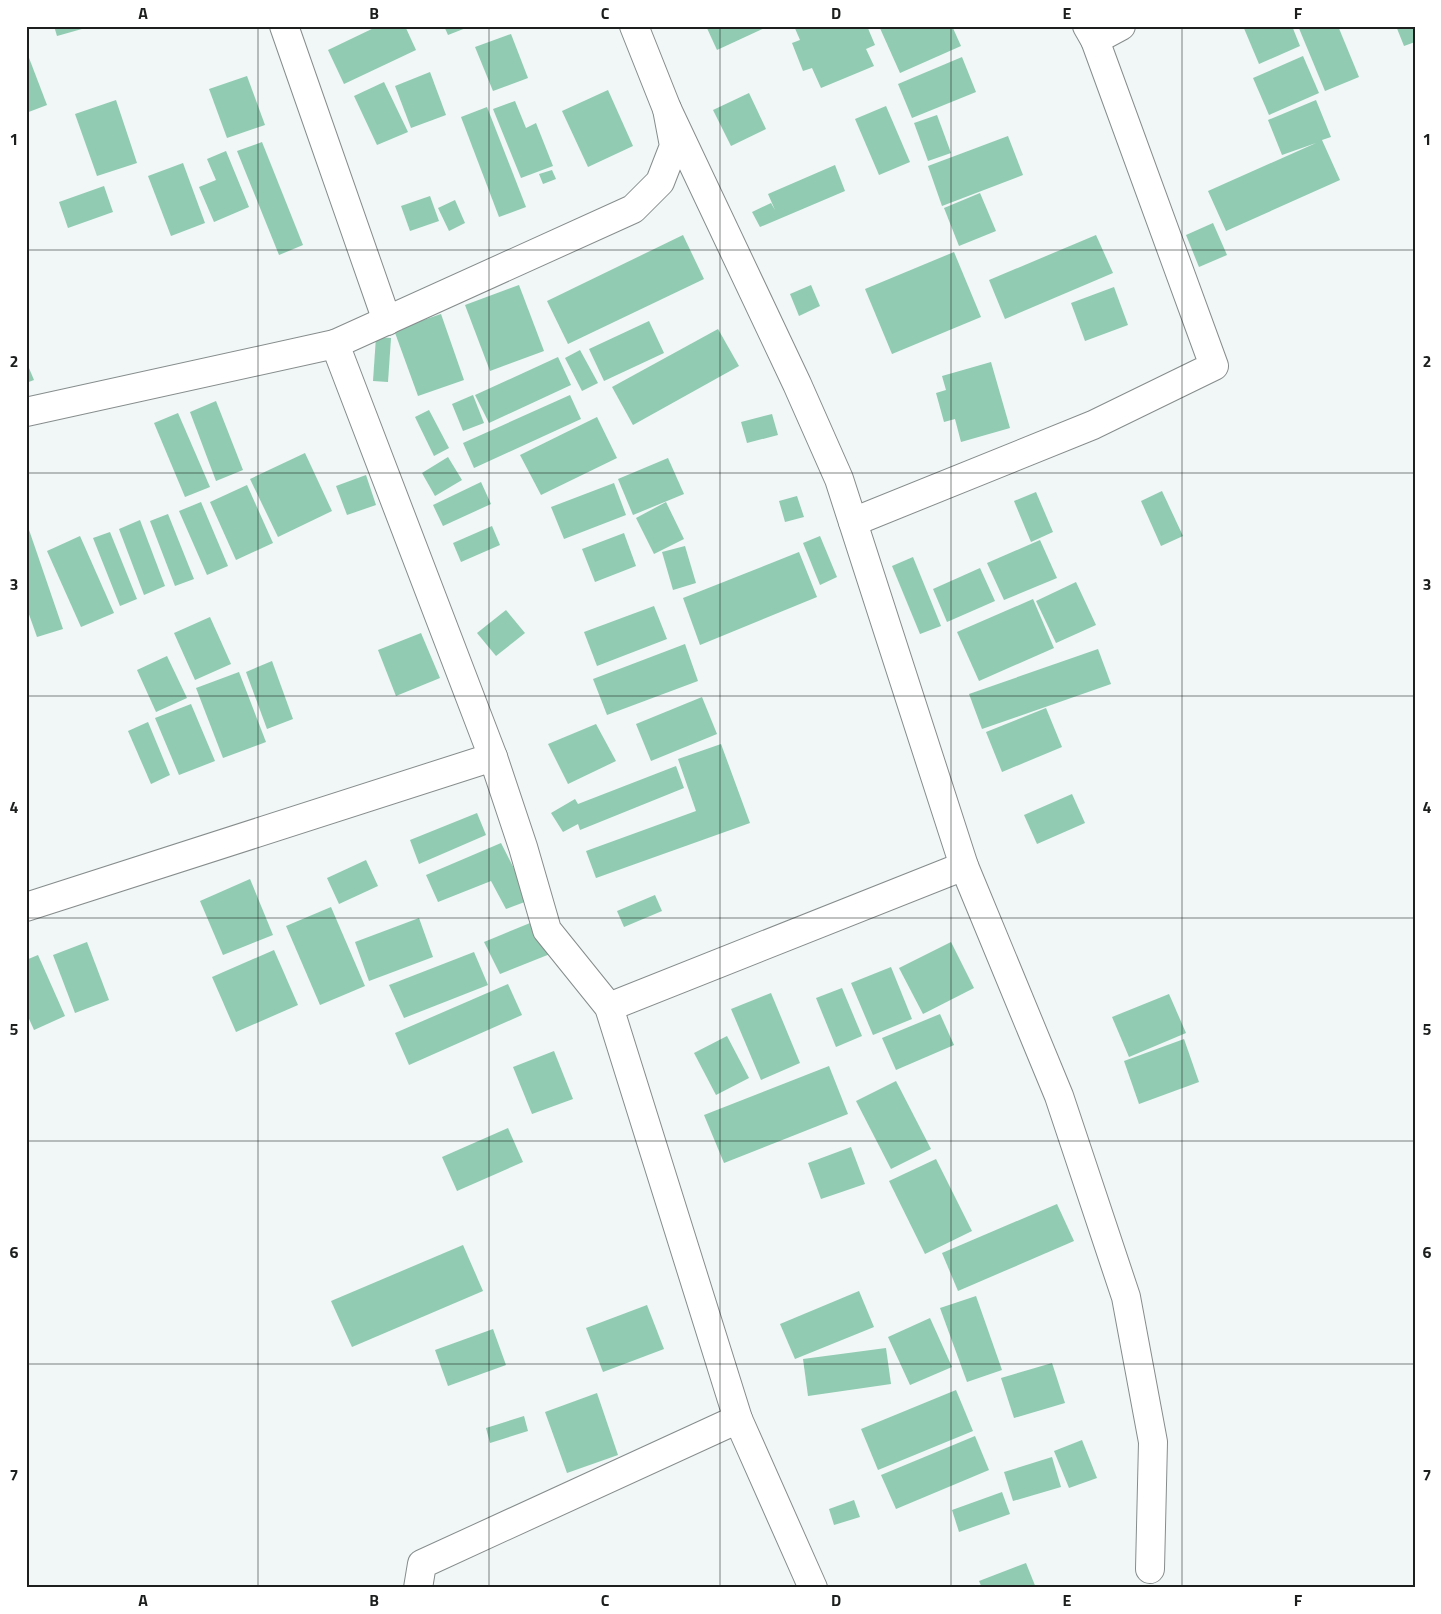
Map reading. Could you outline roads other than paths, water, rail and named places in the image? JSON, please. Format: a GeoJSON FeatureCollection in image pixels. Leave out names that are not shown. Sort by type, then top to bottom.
{"type":"FeatureCollection","features":[{"type":"Feature","properties":{"kind":"street"},"geometry":{"type":"LineString","coordinates":[[284,26],[387,321]]}},
{"type":"Feature","properties":{"kind":"street"},"geometry":{"type":"LineString","coordinates":[[634,26],[667,109],[797,384],[839,479],[964,866],[1059,1096],[1126,1297],[1153,1442],[1150,1568]]}},
{"type":"Feature","properties":{"kind":"street"},"geometry":{"type":"LineString","coordinates":[[853,522],[1093,425],[1214,366],[1091,33],[1121,26]]}},
{"type":"Feature","properties":{"kind":"street"},"geometry":{"type":"LineString","coordinates":[[26,412],[335,344],[633,209],[660,182],[674,146],[667,109]]}},
{"type":"Feature","properties":{"kind":"street"},"geometry":{"type":"LineString","coordinates":[[335,344],[493,756],[523,847],[547,930],[609,1007],[738,1419],[813,1588]]}},
{"type":"Feature","properties":{"kind":"street"},"geometry":{"type":"LineString","coordinates":[[26,907],[493,756]]}},
{"type":"Feature","properties":{"kind":"street"},"geometry":{"type":"LineString","coordinates":[[609,1007],[964,866]]}},
{"type":"Feature","properties":{"kind":"street"},"geometry":{"type":"LineString","coordinates":[[418,1588],[422,1564],[738,1419]]}}]}
